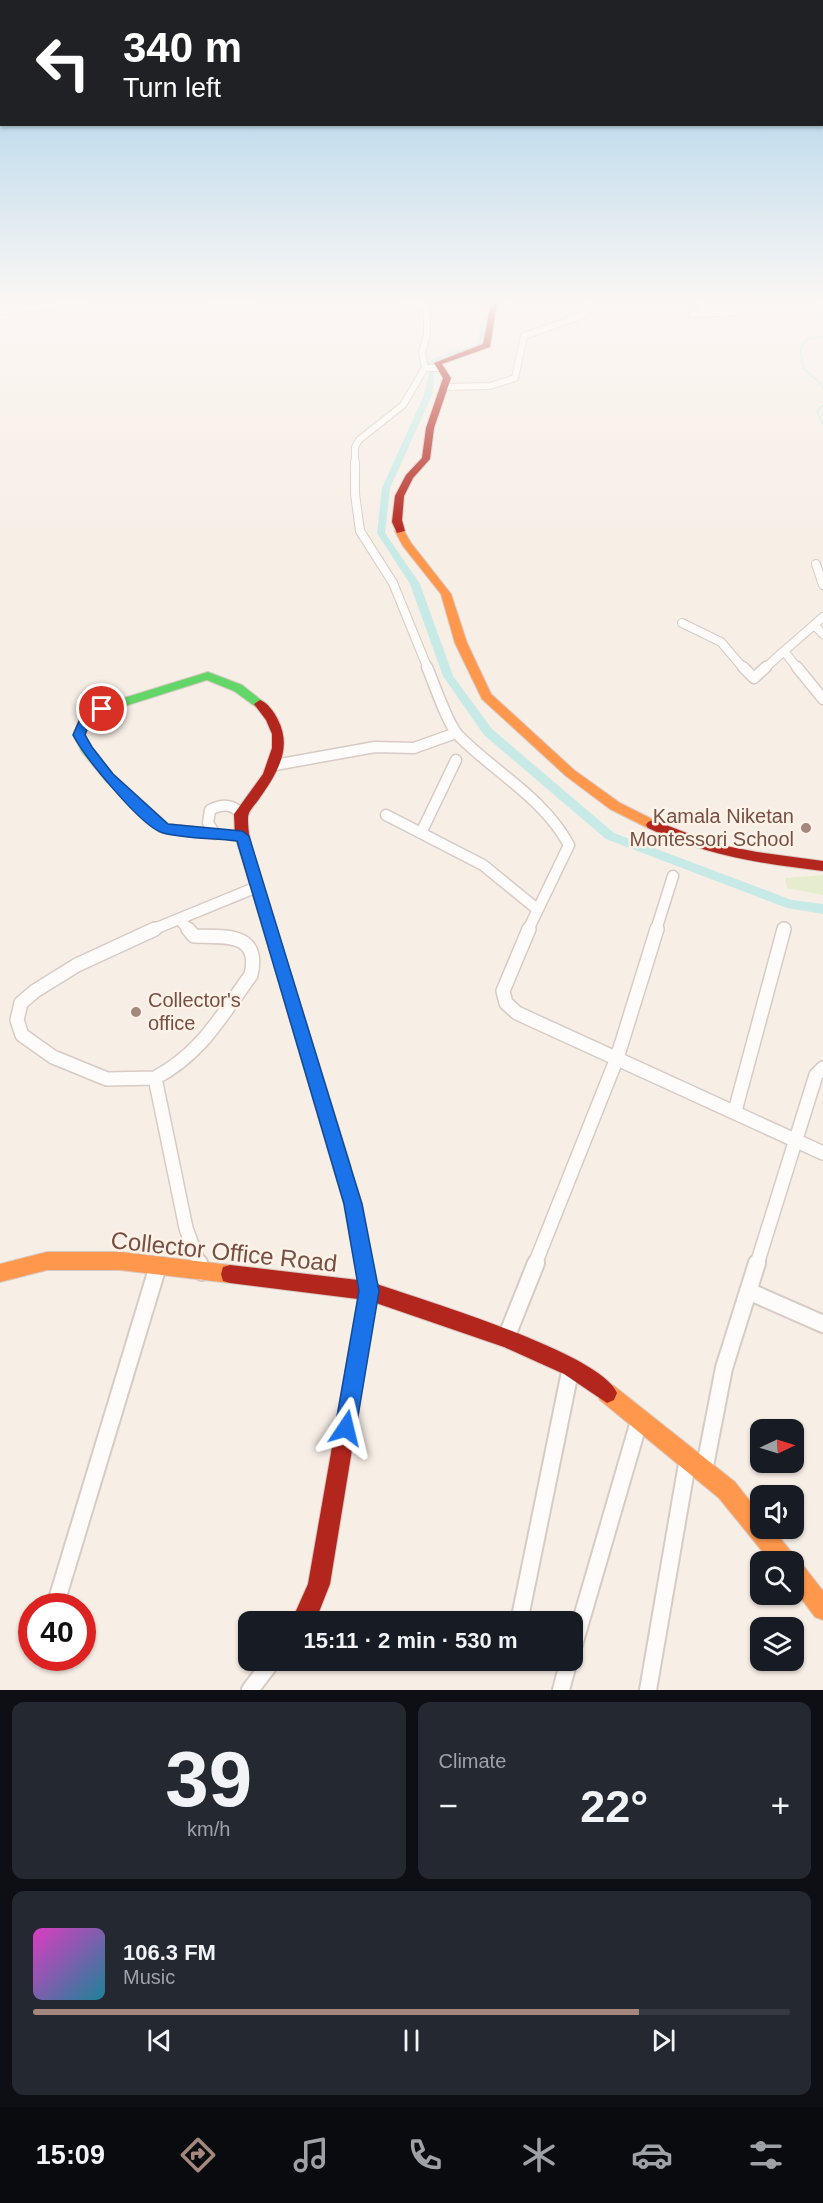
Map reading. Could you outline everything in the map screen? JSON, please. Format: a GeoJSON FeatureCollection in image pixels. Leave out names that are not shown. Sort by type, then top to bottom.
{"type":"FeatureCollection","features":[{"type":"Feature","properties":{"kind":"street"},"geometry":{"type":"LineString","coordinates":[[421,382],[403,405],[359,440],[355,447],[355,494],[360,531],[393,583],[456,733],[520,786],[566,837],[569,845],[537,909],[503,992],[506,1003],[518,1013],[823,1153]]}},
{"type":"Feature","properties":{"kind":"street"},"geometry":{"type":"LineString","coordinates":[[446,382],[427,446],[426,459],[409,474],[398,495],[397,526],[406,544],[446,594],[461,643],[486,696],[570,773],[615,806],[655,827],[708,849],[757,860],[823,866]]}},
{"type":"Feature","properties":{"kind":"street"},"geometry":{"type":"LineString","coordinates":[[444,387],[492,385],[506,382]]}},
{"type":"Feature","properties":{"kind":"street"},"geometry":{"type":"LineString","coordinates":[[816,564],[823,585]]}},
{"type":"Feature","properties":{"kind":"street"},"geometry":{"type":"LineString","coordinates":[[682,623],[692,631],[720,642],[742,669],[754,678],[823,617]]}},
{"type":"Feature","properties":{"kind":"street"},"geometry":{"type":"LineString","coordinates":[[814,625],[823,634]]}},
{"type":"Feature","properties":{"kind":"street"},"geometry":{"type":"LineString","coordinates":[[784,651],[823,699]]}},
{"type":"Feature","properties":{"kind":"street"},"geometry":{"type":"LineString","coordinates":[[241,814],[267,781],[275,765],[279,745],[275,724],[252,695],[222,680],[208,676],[102,709],[84,722],[79,735],[86,749],[109,777],[164,828],[242,836]]}},
{"type":"Feature","properties":{"kind":"street"},"geometry":{"type":"LineString","coordinates":[[275,765],[375,747],[414,748],[456,733]]}},
{"type":"Feature","properties":{"kind":"street"},"geometry":{"type":"LineString","coordinates":[[421,833],[456,760]]}},
{"type":"Feature","properties":{"kind":"street"},"geometry":{"type":"LineString","coordinates":[[215,834],[209,827],[207,818],[210,810],[220,805],[236,807],[241,814],[242,836],[353,1204],[369,1291],[319,1584],[309,1611]]}},
{"type":"Feature","properties":{"kind":"street"},"geometry":{"type":"LineString","coordinates":[[386,815],[483,865],[537,909]]}},
{"type":"Feature","properties":{"kind":"street"},"geometry":{"type":"LineString","coordinates":[[506,1338],[617,1058],[674,876]]}},
{"type":"Feature","properties":{"kind":"street"},"geometry":{"type":"LineString","coordinates":[[179,919],[194,936],[242,940],[250,946],[255,964],[251,975],[198,1048],[174,1068],[154,1078],[108,1079],[52,1057],[22,1035],[17,1020],[21,1003],[44,985],[128,940],[179,919],[257,887]]}},
{"type":"Feature","properties":{"kind":"street"},"geometry":{"type":"LineString","coordinates":[[735,1111],[784,928]]}},
{"type":"Feature","properties":{"kind":"street"},"geometry":{"type":"LineString","coordinates":[[704,1471],[724,1368],[794,1141],[816,1075],[823,1068]]}},
{"type":"Feature","properties":{"kind":"street"},"geometry":{"type":"LineString","coordinates":[[154,1078],[186,1228],[202,1272]]}},
{"type":"Feature","properties":{"kind":"street","name":"Collector Office Road"},"geometry":{"type":"LineString","coordinates":[[0,1273],[47,1261],[120,1261],[369,1291],[506,1338],[571,1367],[640,1418],[727,1490],[776,1551]]}},
{"type":"Feature","properties":{"kind":"street"},"geometry":{"type":"LineString","coordinates":[[59,1593],[158,1266]]}},
{"type":"Feature","properties":{"kind":"street"},"geometry":{"type":"LineString","coordinates":[[748,1291],[823,1324]]}},
{"type":"Feature","properties":{"kind":"street"},"geometry":{"type":"LineString","coordinates":[[521,1611],[571,1367]]}},
{"type":"Feature","properties":{"kind":"street"},"geometry":{"type":"LineString","coordinates":[[583,1614],[640,1418]]}},
{"type":"Feature","properties":{"kind":"street"},"geometry":{"type":"LineString","coordinates":[[648,1690],[688,1458]]}},
{"type":"Feature","properties":{"kind":"street"},"geometry":{"type":"LineString","coordinates":[[804,1585],[823,1609]]}},
{"type":"Feature","properties":{"kind":"street"},"geometry":{"type":"LineString","coordinates":[[250,1690],[265,1671]]}},
{"type":"Feature","properties":{"kind":"street"},"geometry":{"type":"LineString","coordinates":[[561,1690],[566,1671]]}},
{"type":"Feature","properties":{"kind":"green space"},"geometry":{"type":"Polygon","coordinates":[[[823,875],[823,895],[787,888],[785,878],[823,875]]]}},
{"type":"Feature","properties":{"kind":"waterway"},"geometry":{"type":"LineString","coordinates":[[430,382],[428,395],[386,488],[381,533],[415,584],[448,676],[488,732],[610,836],[791,905],[823,909]]}},
{"type":"Feature","properties":{"kind":"waterway"},"geometry":{"type":"LineString","coordinates":[[819,382],[823,389]]}},
{"type":"Feature","properties":{"kind":"waterway"},"geometry":{"type":"LineString","coordinates":[[823,405],[817,412],[823,424]]}},
{"type":"Feature","properties":{"kind":"traffic: fast"},"geometry":{"type":"LineString","coordinates":[[242,836],[164,829],[109,777],[86,749],[79,735],[84,722],[102,709],[208,676],[238,688],[260,704]]}},
{"type":"Feature","properties":{"kind":"traffic: fast"},"geometry":{"type":"LineString","coordinates":[[274,942],[342,1167]]}},
{"type":"Feature","properties":{"kind":"traffic: slow"},"geometry":{"type":"LineString","coordinates":[[400,531],[406,544],[446,594],[461,643],[486,696],[570,773],[615,806],[653,825]]}},
{"type":"Feature","properties":{"kind":"traffic: slow"},"geometry":{"type":"LineString","coordinates":[[0,1273],[47,1261],[120,1261],[230,1274]]}},
{"type":"Feature","properties":{"kind":"traffic: slow"},"geometry":{"type":"LineString","coordinates":[[607,1393],[727,1490],[776,1551]]}},
{"type":"Feature","properties":{"kind":"traffic: slow"},"geometry":{"type":"LineString","coordinates":[[804,1585],[823,1609]]}},
{"type":"Feature","properties":{"kind":"traffic: jam"},"geometry":{"type":"LineString","coordinates":[[400,531],[397,520],[399,496],[409,476],[426,459],[430,428],[446,382]]}},
{"type":"Feature","properties":{"kind":"traffic: jam"},"geometry":{"type":"LineString","coordinates":[[260,704],[272,719],[278,734],[279,748],[269,775],[241,814],[242,836],[274,942]]}},
{"type":"Feature","properties":{"kind":"traffic: jam"},"geometry":{"type":"LineString","coordinates":[[653,825],[715,849],[757,858],[823,866]]}},
{"type":"Feature","properties":{"kind":"traffic: jam"},"geometry":{"type":"LineString","coordinates":[[309,1611],[319,1584],[369,1291],[353,1204],[342,1167]]}},
{"type":"Feature","properties":{"kind":"traffic: jam"},"geometry":{"type":"LineString","coordinates":[[230,1274],[369,1291],[506,1338],[571,1367],[607,1393]]}},
{"type":"Feature","properties":{"kind":"place","name":"Kamala Niketan Montessori School"},"geometry":{"type":"Point","coordinates":[806,828]}},
{"type":"Feature","properties":{"kind":"place","name":"Collector's office"},"geometry":{"type":"Point","coordinates":[136,1012]}},
{"type":"Feature","properties":{"kind":"route"},"geometry":{"type":"LineString","coordinates":[[102,709],[84,722],[79,735],[86,749],[109,777],[143,810],[164,828],[242,836],[353,1204],[369,1291],[346,1428]]}}]}
